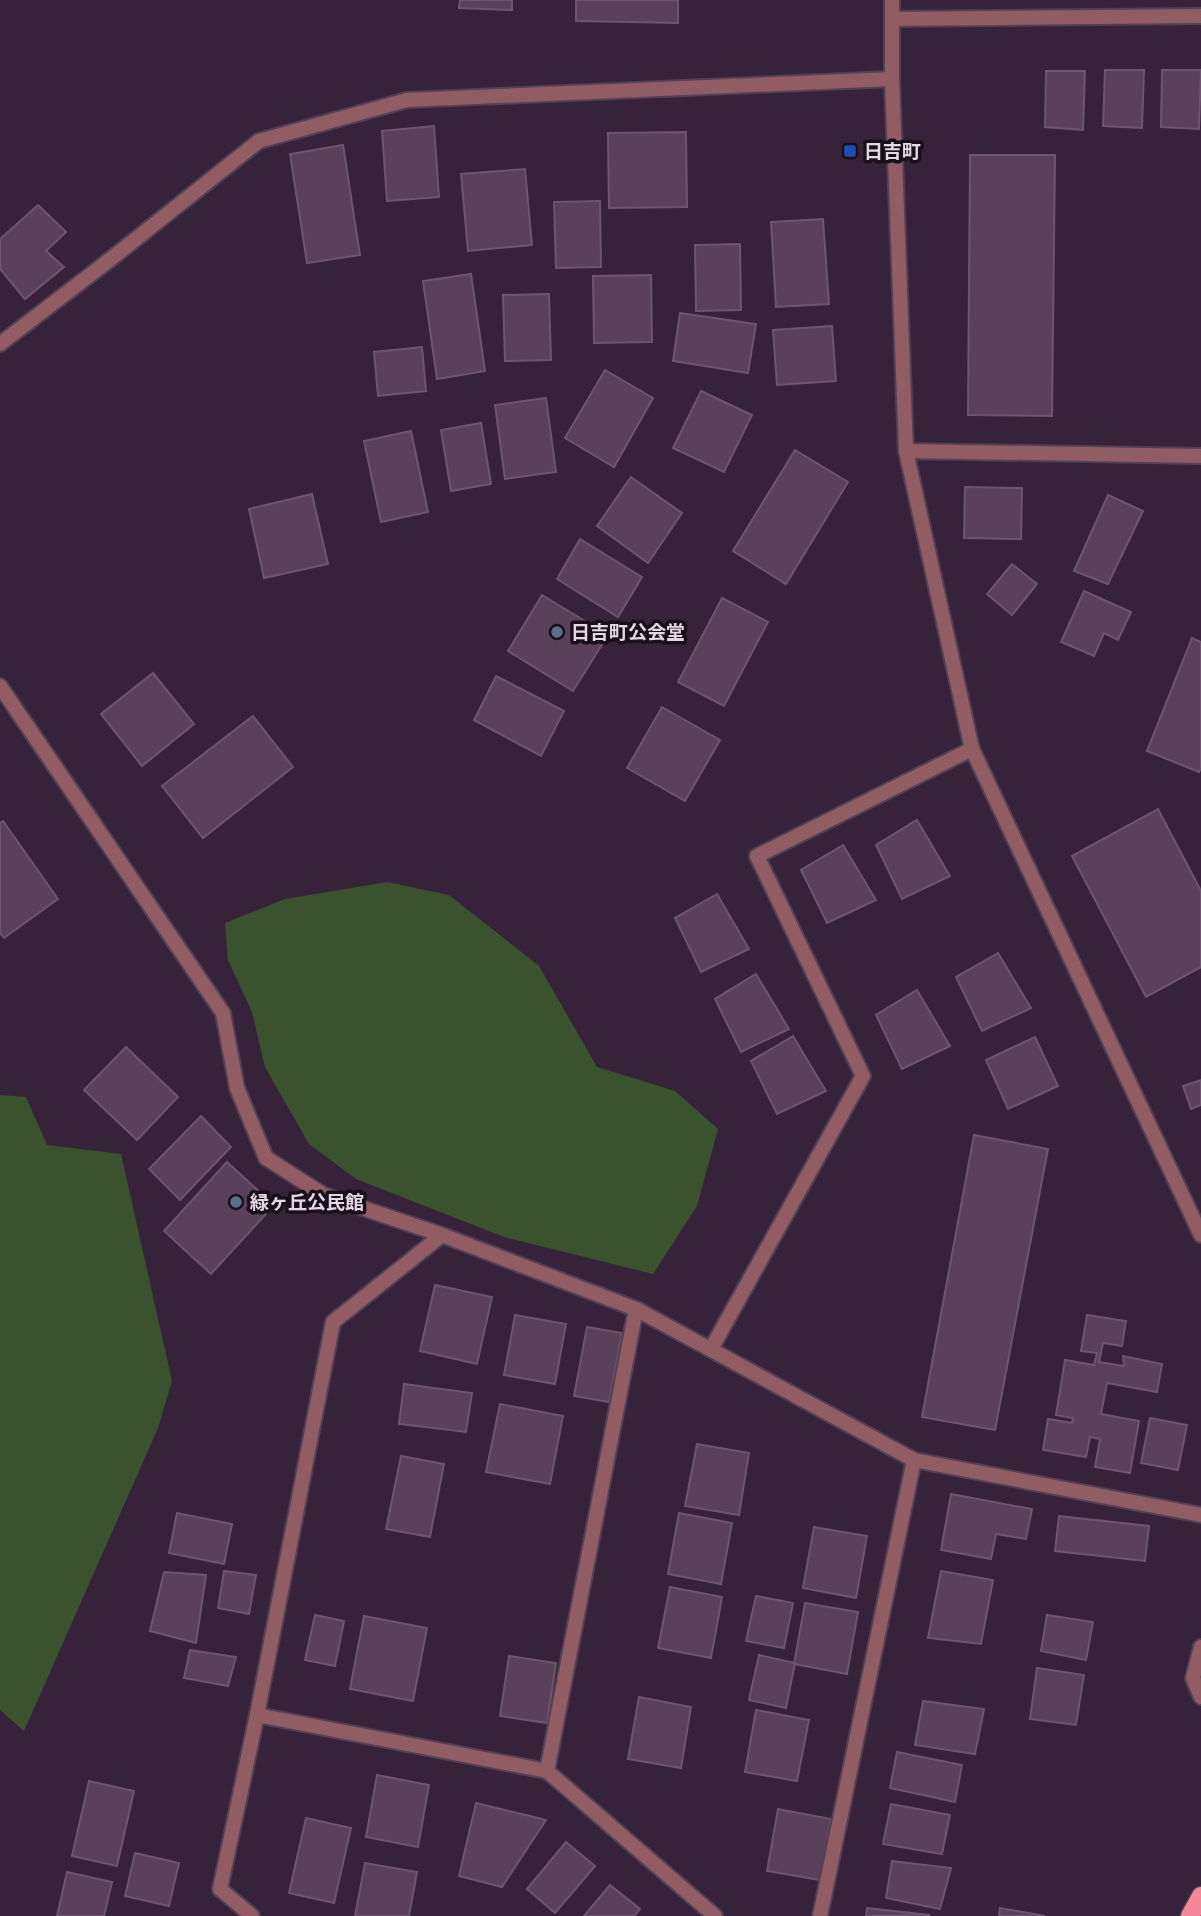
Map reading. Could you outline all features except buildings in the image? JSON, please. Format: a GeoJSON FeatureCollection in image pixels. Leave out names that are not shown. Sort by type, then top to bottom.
{"type":"FeatureCollection","features":[{"type":"Feature","properties":{"kind":"main road"},"geometry":{"type":"LineString","coordinates":[[1191,1916],[1201,1896]]}},
{"type":"Feature","properties":{"kind":"street"},"geometry":{"type":"LineString","coordinates":[[891,0],[906,451],[972,749],[1201,1235]]}},
{"type":"Feature","properties":{"kind":"street"},"geometry":{"type":"LineString","coordinates":[[892,19],[1201,16]]}},
{"type":"Feature","properties":{"kind":"street"},"geometry":{"type":"LineString","coordinates":[[0,344],[259,141],[407,100],[892,79]]}},
{"type":"Feature","properties":{"kind":"street"},"geometry":{"type":"LineString","coordinates":[[906,451],[1201,456]]}},
{"type":"Feature","properties":{"kind":"street"},"geometry":{"type":"LineString","coordinates":[[0,686],[223,1013],[237,1088],[266,1158],[324,1195],[442,1235],[636,1309],[914,1460],[1201,1515]]}},
{"type":"Feature","properties":{"kind":"street"},"geometry":{"type":"LineString","coordinates":[[711,1349],[863,1076],[757,856],[972,749]]}},
{"type":"Feature","properties":{"kind":"street"},"geometry":{"type":"LineString","coordinates":[[252,1916],[220,1889],[257,1715],[333,1322],[442,1235]]}},
{"type":"Feature","properties":{"kind":"street"},"geometry":{"type":"LineString","coordinates":[[547,1771],[636,1309]]}},
{"type":"Feature","properties":{"kind":"street"},"geometry":{"type":"LineString","coordinates":[[820,1916],[914,1460]]}},
{"type":"Feature","properties":{"kind":"street"},"geometry":{"type":"LineString","coordinates":[[1201,1647],[1193,1678],[1201,1697]]}},
{"type":"Feature","properties":{"kind":"street"},"geometry":{"type":"LineString","coordinates":[[257,1715],[547,1771],[715,1916]]}},
{"type":"Feature","properties":{"kind":"green space"},"geometry":{"type":"Polygon","coordinates":[[[387,882],[449,895],[539,966],[597,1067],[675,1091],[718,1129],[697,1206],[653,1274],[504,1237],[356,1179],[309,1144],[265,1067],[252,1012],[228,960],[225,923],[285,899],[387,882]]]}},
{"type":"Feature","properties":{"kind":"green space"},"geometry":{"type":"Polygon","coordinates":[[[0,1095],[26,1097],[47,1145],[121,1154],[172,1381],[158,1428],[24,1731],[0,1710],[0,1095]]]}},
{"type":"Feature","properties":{"kind":"place","name":"日吉町"},"geometry":{"type":"Point","coordinates":[850,151]}},
{"type":"Feature","properties":{"kind":"place","name":"日吉町公会堂"},"geometry":{"type":"Point","coordinates":[557,632]}},
{"type":"Feature","properties":{"kind":"place","name":"緑ヶ丘公民館"},"geometry":{"type":"Point","coordinates":[236,1202]}}]}
